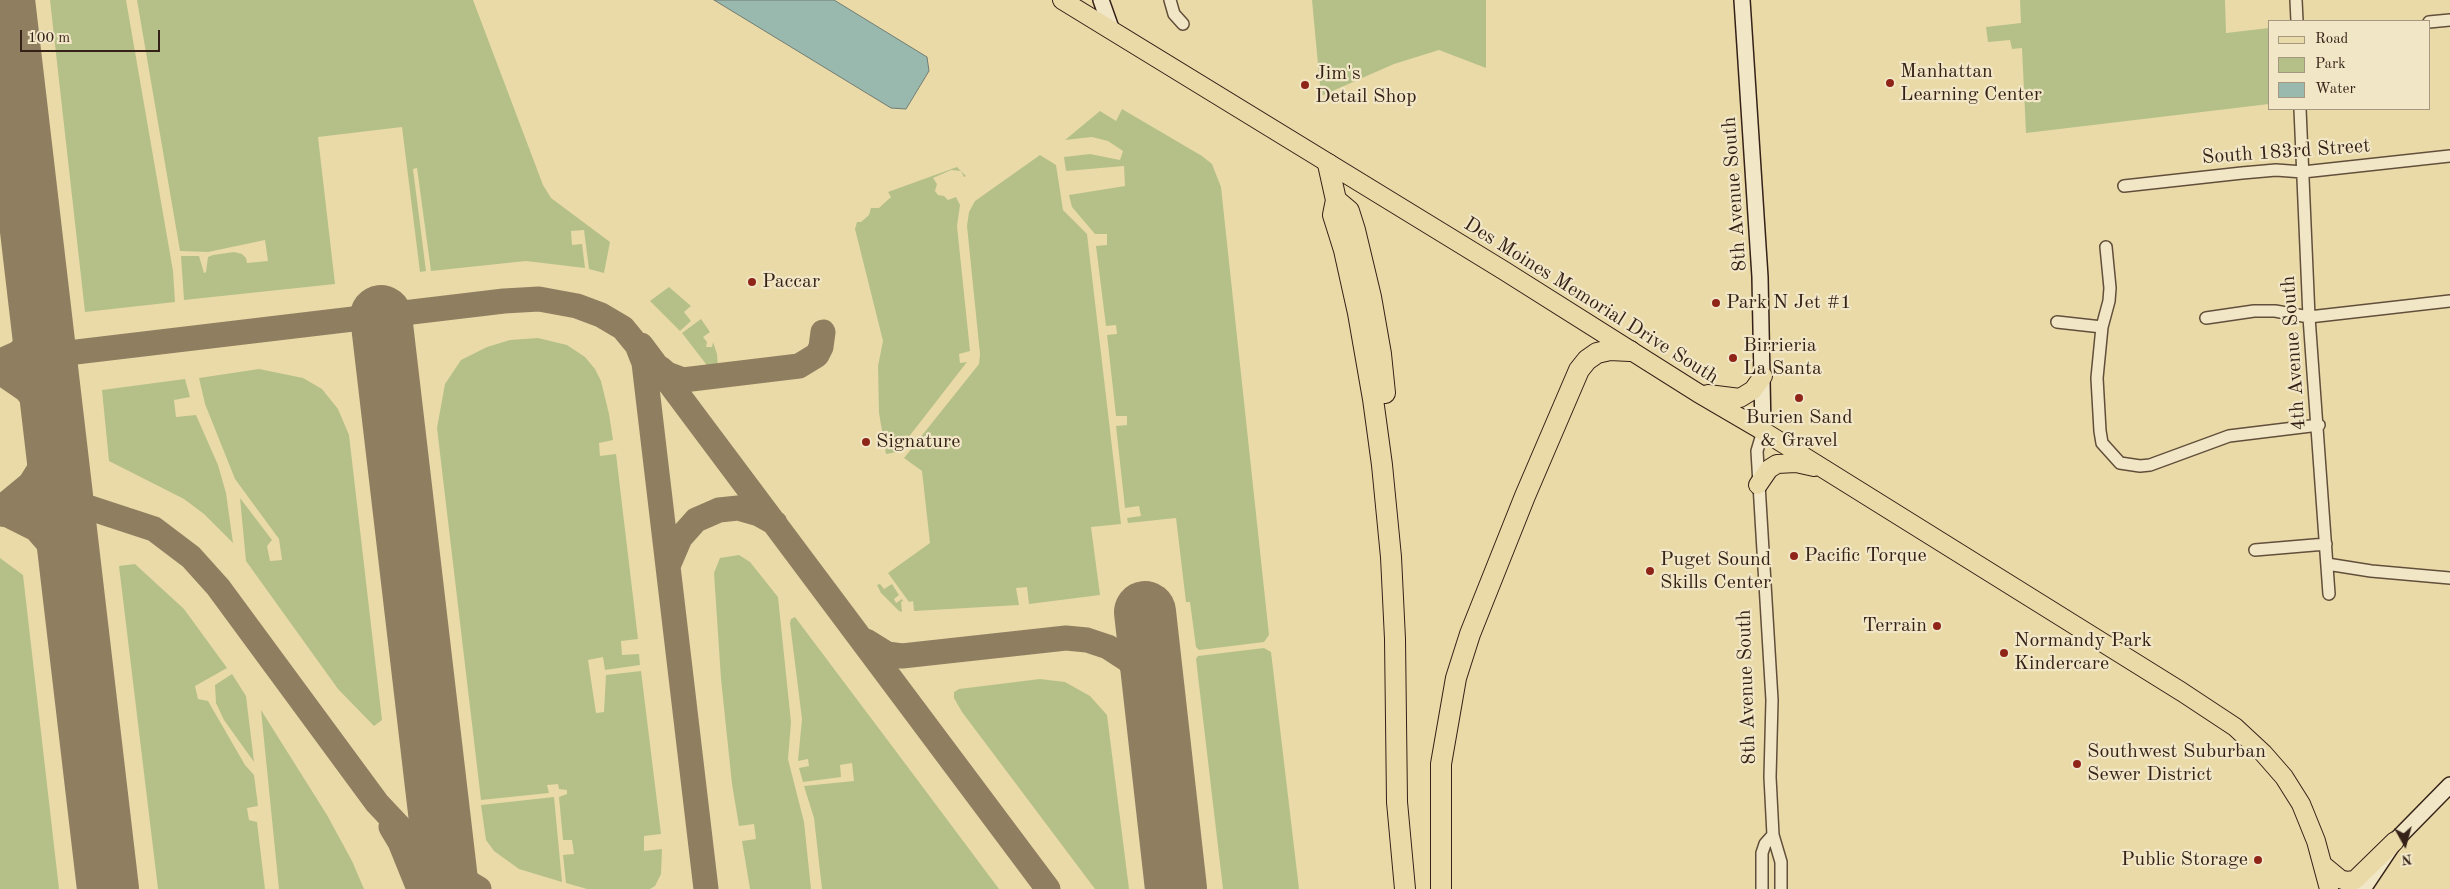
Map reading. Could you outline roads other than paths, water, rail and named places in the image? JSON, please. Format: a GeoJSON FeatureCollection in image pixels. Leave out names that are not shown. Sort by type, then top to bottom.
{"type":"FeatureCollection","features":[{"type":"Feature","properties":{"kind":"highway"},"geometry":{"type":"LineString","coordinates":[[1328,164],[1336,200],[1333,215],[1350,278],[1373,399],[1390,548],[1395,639],[1396,802],[1405,889]]}},
{"type":"Feature","properties":{"kind":"highway"},"geometry":{"type":"LineString","coordinates":[[1336,200],[1350,211],[1381,354],[1402,569],[1405,619],[1404,735],[1408,826],[1415,889]]}},
{"type":"Feature","properties":{"kind":"highway"},"geometry":{"type":"LineString","coordinates":[[1440,889],[1441,764],[1456,678],[1470,634],[1525,496],[1579,370],[1586,360],[1597,353],[1610,350],[1630,350]]}},
{"type":"Feature","properties":{"kind":"main road","name":"Des Moines Memorial Drive South"},"geometry":{"type":"LineString","coordinates":[[1070,2],[1112,31],[1826,470],[2236,727],[2263,753],[2284,778],[2301,804],[2324,865],[2329,889]]}},
{"type":"Feature","properties":{"kind":"main road"},"geometry":{"type":"LineString","coordinates":[[1698,393],[1740,398],[1753,390],[1763,376]]}},
{"type":"Feature","properties":{"kind":"main road"},"geometry":{"type":"LineString","coordinates":[[1758,485],[1769,469],[1787,462],[1826,470]]}},
{"type":"Feature","properties":{"kind":"main road"},"geometry":{"type":"LineString","coordinates":[[2324,865],[2340,879],[2346,881],[2355,880],[2395,842]]}},
{"type":"Feature","properties":{"kind":"street"},"geometry":{"type":"LineString","coordinates":[[1101,0],[1112,31]]}},
{"type":"Feature","properties":{"kind":"street"},"geometry":{"type":"LineString","coordinates":[[1170,0],[1174,14],[1183,24]]}},
{"type":"Feature","properties":{"kind":"street","name":"8th Avenue South"},"geometry":{"type":"LineString","coordinates":[[1742,0],[1760,277],[1763,431],[1757,452],[1772,700],[1770,776],[1773,835],[1781,862],[1781,889]]}},
{"type":"Feature","properties":{"kind":"street"},"geometry":{"type":"LineString","coordinates":[[2296,0],[2297,20]]}},
{"type":"Feature","properties":{"kind":"street"},"geometry":{"type":"LineString","coordinates":[[2430,22],[2450,20]]}},
{"type":"Feature","properties":{"kind":"street","name":"4th Avenue South"},"geometry":{"type":"LineString","coordinates":[[2300,110],[2309,317],[2329,594]]}},
{"type":"Feature","properties":{"kind":"street","name":"South 183rd Street"},"geometry":{"type":"LineString","coordinates":[[2124,186],[2242,172],[2276,170],[2303,172],[2450,156]]}},
{"type":"Feature","properties":{"kind":"street"},"geometry":{"type":"LineString","coordinates":[[2106,247],[2110,288],[2109,301],[2102,327],[2097,378],[2100,431],[2102,443],[2120,463],[2130,466],[2150,465],[2229,436],[2318,425]]}},
{"type":"Feature","properties":{"kind":"street"},"geometry":{"type":"LineString","coordinates":[[2206,318],[2254,311],[2275,311],[2309,317],[2450,301]]}},
{"type":"Feature","properties":{"kind":"street"},"geometry":{"type":"LineString","coordinates":[[2057,322],[2102,327]]}},
{"type":"Feature","properties":{"kind":"street"},"geometry":{"type":"LineString","coordinates":[[2255,550],[2326,544]]}},
{"type":"Feature","properties":{"kind":"street"},"geometry":{"type":"LineString","coordinates":[[2327,564],[2371,571],[2450,578]]}},
{"type":"Feature","properties":{"kind":"street"},"geometry":{"type":"LineString","coordinates":[[2363,889],[2395,842],[2450,785]]}},
{"type":"Feature","properties":{"kind":"street"},"geometry":{"type":"LineString","coordinates":[[1762,889],[1762,853],[1765,844],[1773,835]]}},
{"type":"Feature","properties":{"kind":"water"},"geometry":{"type":"Polygon","coordinates":[[[714,0],[834,0],[927,57],[929,71],[906,109],[891,108],[714,0]]]}},
{"type":"Feature","properties":{"kind":"place","name":"Manhattan Learning Center"},"geometry":{"type":"Point","coordinates":[1890,83]}},
{"type":"Feature","properties":{"kind":"place","name":"Jim's Detail Shop"},"geometry":{"type":"Point","coordinates":[1305,85]}},
{"type":"Feature","properties":{"kind":"place","name":"Paccar"},"geometry":{"type":"Point","coordinates":[752,282]}},
{"type":"Feature","properties":{"kind":"place","name":"Park N Jet #1"},"geometry":{"type":"Point","coordinates":[1716,303]}},
{"type":"Feature","properties":{"kind":"place","name":"Birrieria La Santa"},"geometry":{"type":"Point","coordinates":[1733,358]}},
{"type":"Feature","properties":{"kind":"place","name":"Burien Sand & Gravel"},"geometry":{"type":"Point","coordinates":[1799,398]}},
{"type":"Feature","properties":{"kind":"place","name":"Signature"},"geometry":{"type":"Point","coordinates":[866,442]}},
{"type":"Feature","properties":{"kind":"place","name":"Pacific Torque"},"geometry":{"type":"Point","coordinates":[1794,556]}},
{"type":"Feature","properties":{"kind":"place","name":"Puget Sound Skills Center"},"geometry":{"type":"Point","coordinates":[1650,571]}},
{"type":"Feature","properties":{"kind":"place","name":"Terrain"},"geometry":{"type":"Point","coordinates":[1937,626]}},
{"type":"Feature","properties":{"kind":"place","name":"Normandy Park Kindercare"},"geometry":{"type":"Point","coordinates":[2004,653]}},
{"type":"Feature","properties":{"kind":"place","name":"Southwest Suburban Sewer District"},"geometry":{"type":"Point","coordinates":[2077,764]}},
{"type":"Feature","properties":{"kind":"place","name":"Public Storage"},"geometry":{"type":"Point","coordinates":[2258,860]}}]}
